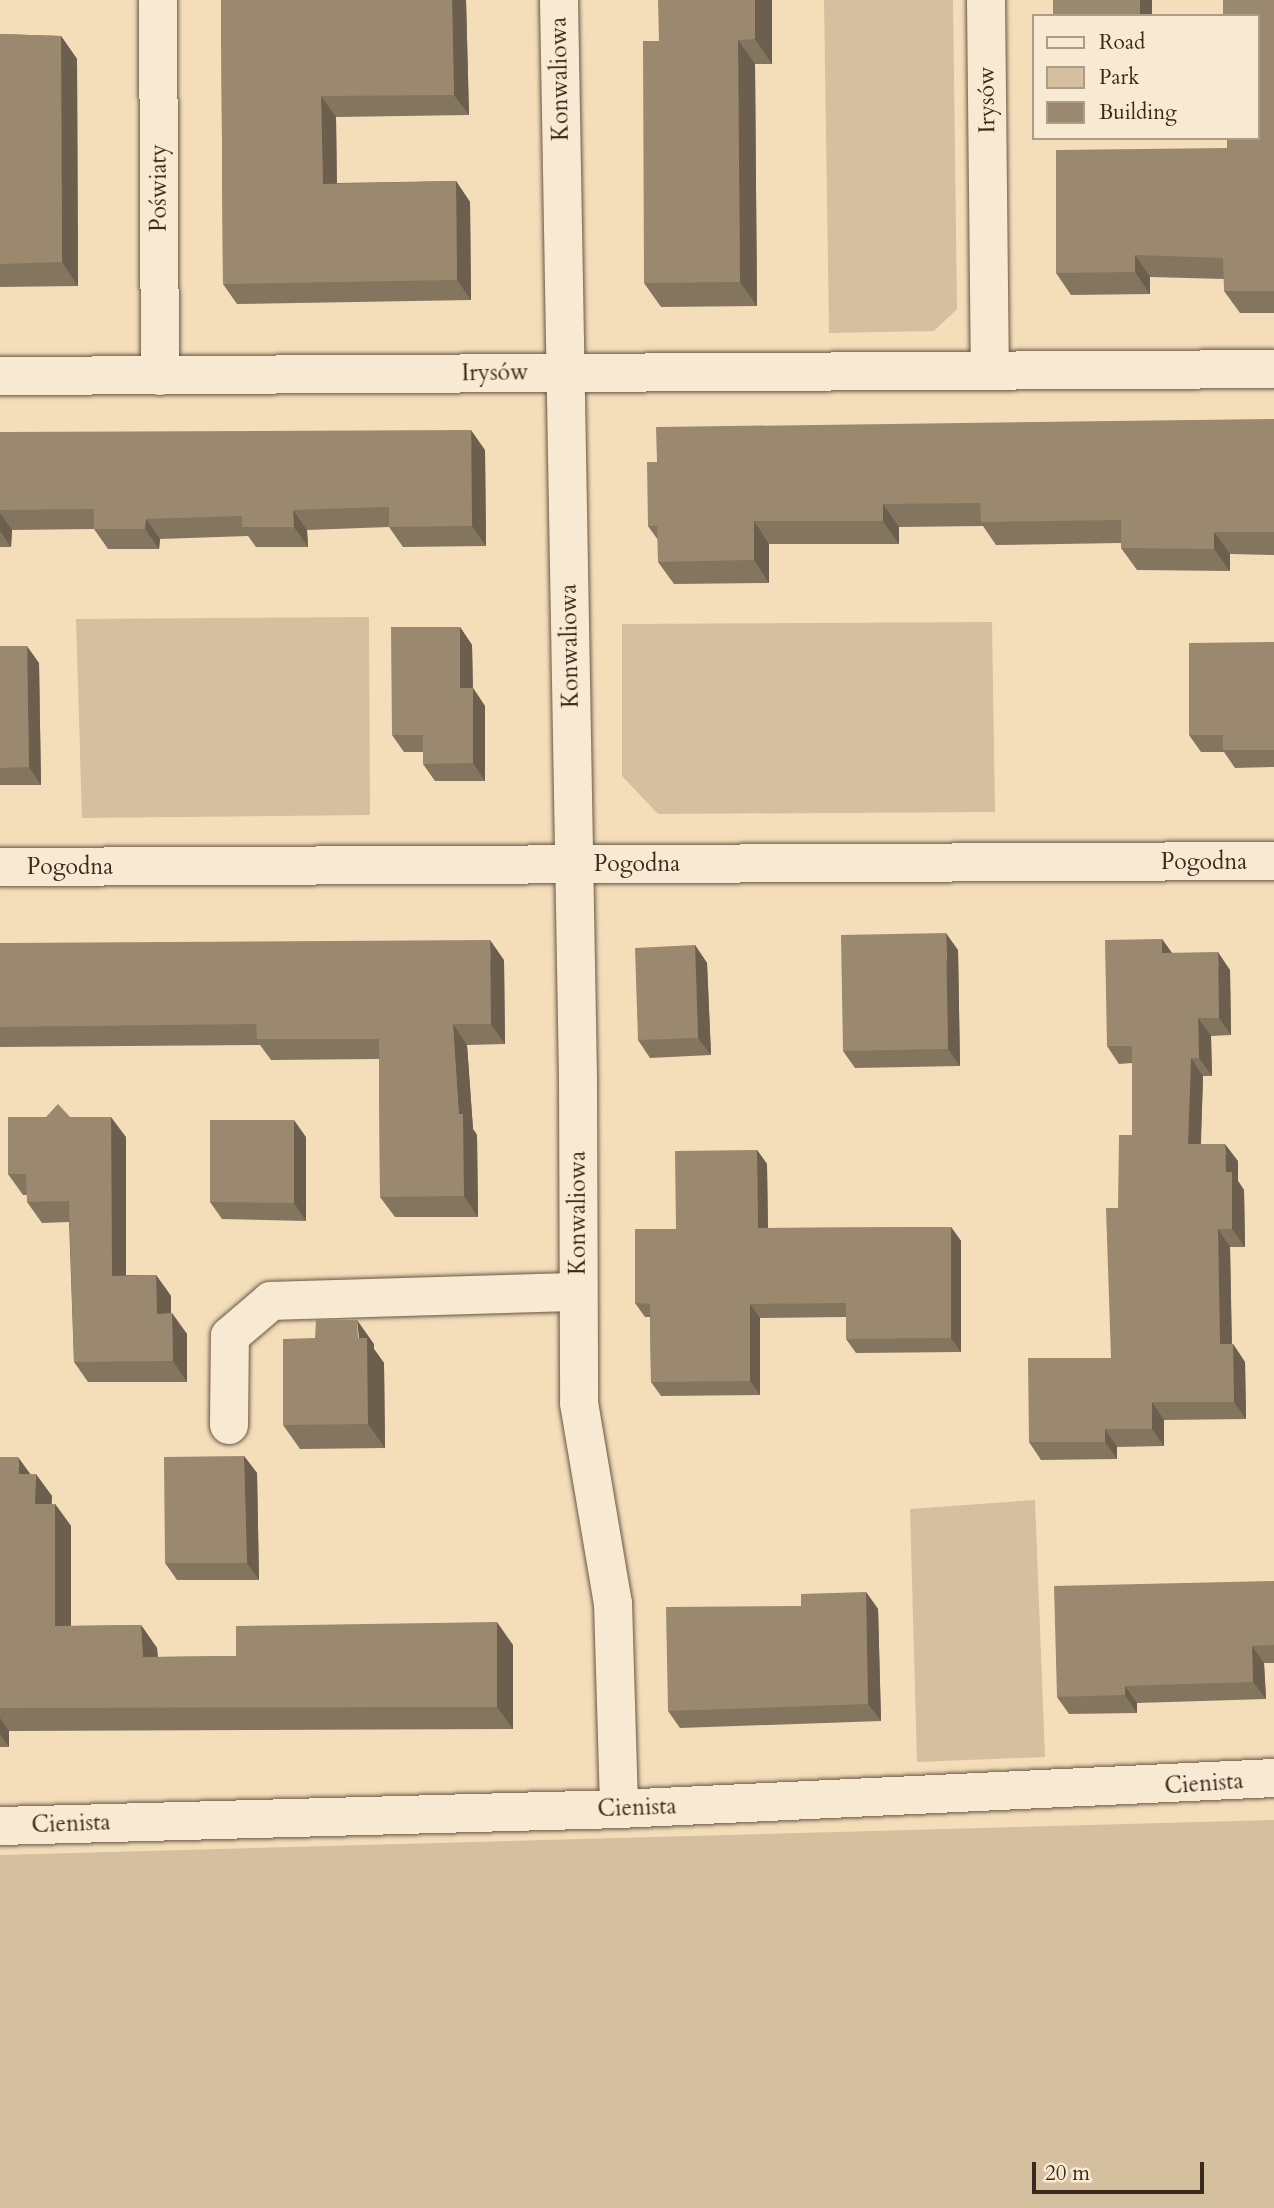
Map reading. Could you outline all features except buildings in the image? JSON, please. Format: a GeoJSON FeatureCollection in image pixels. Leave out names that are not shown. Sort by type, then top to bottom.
{"type":"FeatureCollection","features":[{"type":"Feature","properties":{"kind":"street","name":"Poświaty"},"geometry":{"type":"LineString","coordinates":[[158,0],[160,376]]}},
{"type":"Feature","properties":{"kind":"street","name":"Konwaliowa"},"geometry":{"type":"LineString","coordinates":[[559,0],[563,373],[575,863],[578,1292],[583,1443],[613,1604],[619,1809]]}},
{"type":"Feature","properties":{"kind":"street","name":"Irysów"},"geometry":{"type":"LineString","coordinates":[[986,0],[990,368]]}},
{"type":"Feature","properties":{"kind":"street","name":"Irysów"},"geometry":{"type":"LineString","coordinates":[[0,376],[990,368],[1274,369]]}},
{"type":"Feature","properties":{"kind":"street","name":"Pogodna"},"geometry":{"type":"LineString","coordinates":[[0,867],[1274,862]]}},
{"type":"Feature","properties":{"kind":"street","name":"Konwaliowa"},"geometry":{"type":"LineString","coordinates":[[229,1425],[230,1336],[271,1301],[578,1292]]}},
{"type":"Feature","properties":{"kind":"street","name":"Cienista"},"geometry":{"type":"LineString","coordinates":[[0,1826],[619,1809],[1274,1778]]}},
{"type":"Feature","properties":{"kind":"green space"},"geometry":{"type":"Polygon","coordinates":[[[824,0],[953,0],[957,309],[934,331],[829,333],[824,0]]]}},
{"type":"Feature","properties":{"kind":"green space"},"geometry":{"type":"Polygon","coordinates":[[[369,617],[370,815],[82,818],[76,619],[369,617]]]}},
{"type":"Feature","properties":{"kind":"green space"},"geometry":{"type":"Polygon","coordinates":[[[992,622],[995,812],[658,814],[622,776],[622,624],[992,622]]]}},
{"type":"Feature","properties":{"kind":"green space"},"geometry":{"type":"Polygon","coordinates":[[[1035,1500],[1045,1757],[917,1762],[910,1509],[1035,1500]]]}},
{"type":"Feature","properties":{"kind":"green space"},"geometry":{"type":"Polygon","coordinates":[[[1274,1820],[1274,2208],[0,2208],[0,1855],[1274,1820]]]}}]}
